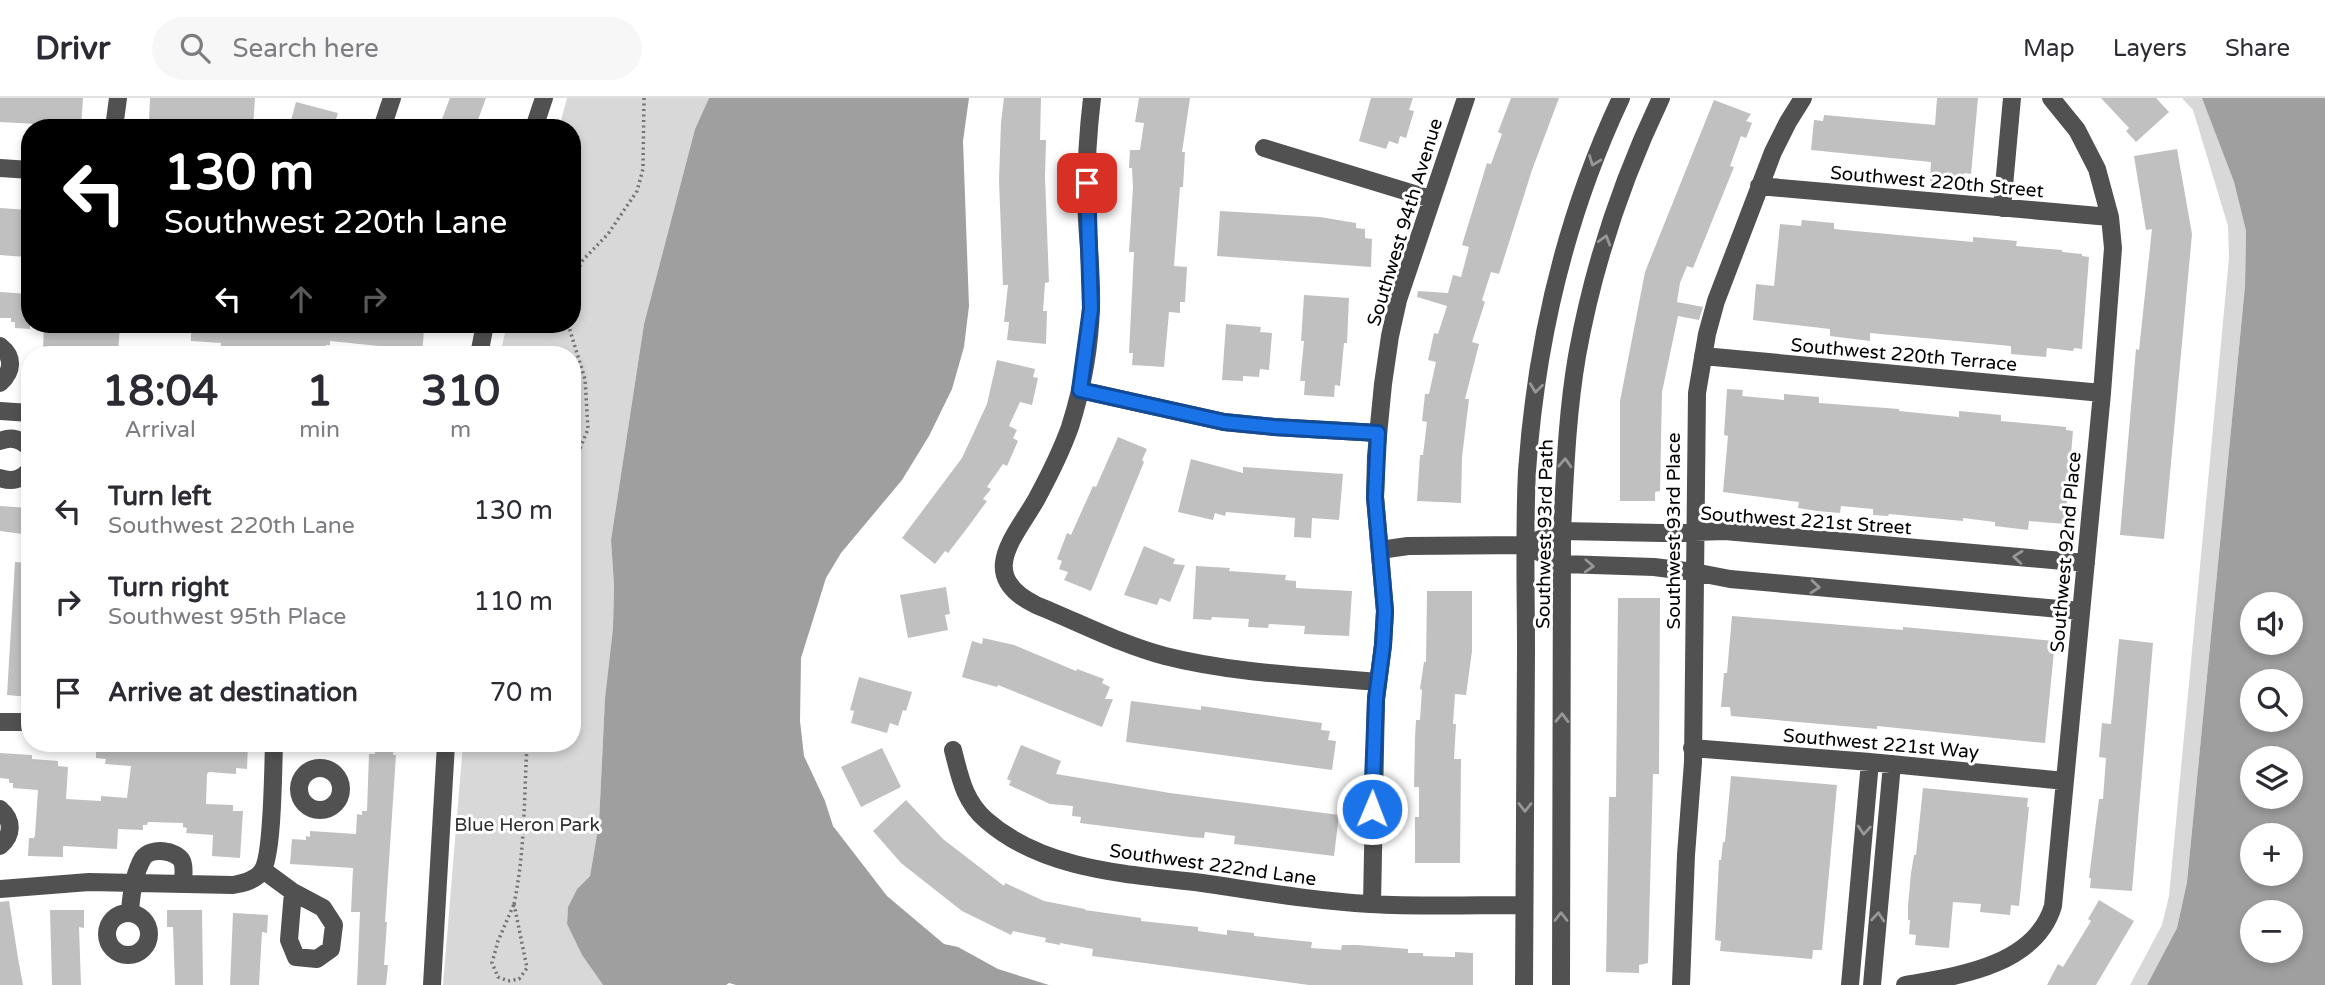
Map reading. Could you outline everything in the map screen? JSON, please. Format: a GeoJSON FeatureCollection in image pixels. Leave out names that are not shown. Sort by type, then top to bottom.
{"type":"FeatureCollection","features":[{"type":"Feature","properties":{"kind":"street"},"geometry":{"type":"LineString","coordinates":[[115,119],[118,98]]}},
{"type":"Feature","properties":{"kind":"street"},"geometry":{"type":"LineString","coordinates":[[385,119],[392,98]]}},
{"type":"Feature","properties":{"kind":"street"},"geometry":{"type":"LineString","coordinates":[[537,119],[544,98]]}},
{"type":"Feature","properties":{"kind":"street"},"geometry":{"type":"LineString","coordinates":[[1092,98],[1086,188],[1091,309],[1080,390],[1070,427],[1054,466],[1006,550],[1004,565],[1009,584],[1025,600],[1160,655],[1252,670],[1377,682]]}},
{"type":"Feature","properties":{"kind":"street","name":"Southwest 94th Avenue"},"geometry":{"type":"LineString","coordinates":[[1372,904],[1377,682],[1385,630],[1374,490],[1385,361],[1393,318],[1466,98]]}},
{"type":"Feature","properties":{"kind":"street","name":"Southwest 93rd Path"},"geometry":{"type":"LineString","coordinates":[[1524,985],[1525,545],[1527,474],[1534,406],[1550,304],[1578,204],[1620,98]]}},
{"type":"Feature","properties":{"kind":"street","name":"Southwest 93rd Path"},"geometry":{"type":"LineString","coordinates":[[1561,985],[1562,531],[1570,404],[1591,290],[1621,190],[1661,98]]}},
{"type":"Feature","properties":{"kind":"street","name":"Southwest 93rd Place"},"geometry":{"type":"LineString","coordinates":[[1681,985],[1692,748],[1696,409],[1703,356],[1716,301],[1759,186],[1780,135],[1803,98]]}},
{"type":"Feature","properties":{"kind":"street"},"geometry":{"type":"LineString","coordinates":[[2002,208],[2012,98]]}},
{"type":"Feature","properties":{"kind":"street","name":"Southwest 92nd Place"},"geometry":{"type":"LineString","coordinates":[[1905,985],[1961,973],[2009,957],[2023,948],[2042,928],[2053,906],[2102,393],[2112,257],[2110,218],[2101,178],[2081,136],[2051,98]]}},
{"type":"Feature","properties":{"kind":"street"},"geometry":{"type":"LineString","coordinates":[[1264,148],[1431,199]]}},
{"type":"Feature","properties":{"kind":"street"},"geometry":{"type":"LineString","coordinates":[[0,168],[21,169]]}},
{"type":"Feature","properties":{"kind":"street","name":"Southwest 220th Street"},"geometry":{"type":"LineString","coordinates":[[1759,186],[2110,218]]}},
{"type":"Feature","properties":{"kind":"street"},"geometry":{"type":"LineString","coordinates":[[0,346],[7,352],[11,366],[6,378],[0,383]]}},
{"type":"Feature","properties":{"kind":"street","name":"Southwest 220th Terrace"},"geometry":{"type":"LineString","coordinates":[[1703,356],[2102,393]]}},
{"type":"Feature","properties":{"kind":"street"},"geometry":{"type":"LineString","coordinates":[[1080,390],[1224,422],[1378,433]]}},
{"type":"Feature","properties":{"kind":"street"},"geometry":{"type":"LineString","coordinates":[[7,439],[15,412]]}},
{"type":"Feature","properties":{"kind":"street"},"geometry":{"type":"LineString","coordinates":[[0,478],[14,481],[21,478]]}},
{"type":"Feature","properties":{"kind":"street","name":"Southwest 221st Street"},"geometry":{"type":"LineString","coordinates":[[1380,550],[1408,545],[1525,545],[1562,531],[1725,531],[2086,563]]}},
{"type":"Feature","properties":{"kind":"street","name":"Southwest 221st Street"},"geometry":{"type":"LineString","coordinates":[[1525,545],[1563,564],[1654,568],[1730,579],[2081,611]]}},
{"type":"Feature","properties":{"kind":"street"},"geometry":{"type":"LineString","coordinates":[[0,722],[21,722]]}},
{"type":"Feature","properties":{"kind":"street","name":"Southwest 221st Way"},"geometry":{"type":"LineString","coordinates":[[1692,748],[2065,781]]}},
{"type":"Feature","properties":{"kind":"street","name":"Southwest 222nd Lane"},"geometry":{"type":"LineString","coordinates":[[953,750],[964,791],[987,821],[1043,853],[1092,868],[1329,901],[1372,904],[1524,905]]}},
{"type":"Feature","properties":{"kind":"street"},"geometry":{"type":"LineString","coordinates":[[0,890],[66,884],[135,882],[233,885],[246,882],[263,870],[269,845],[273,752]]}},
{"type":"Feature","properties":{"kind":"street"},"geometry":{"type":"LineString","coordinates":[[432,985],[446,752]]}},
{"type":"Feature","properties":{"kind":"street"},"geometry":{"type":"LineString","coordinates":[[1850,985],[1870,762]]}},
{"type":"Feature","properties":{"kind":"street"},"geometry":{"type":"LineString","coordinates":[[1872,985],[1892,764]]}},
{"type":"Feature","properties":{"kind":"street"},"geometry":{"type":"LineString","coordinates":[[271,784],[298,786]]}},
{"type":"Feature","properties":{"kind":"street"},"geometry":{"type":"LineString","coordinates":[[0,809],[9,820],[10,827],[7,840],[0,846]]}},
{"type":"Feature","properties":{"kind":"street"},"geometry":{"type":"LineString","coordinates":[[130,912],[135,882],[144,857],[154,852],[176,854],[184,866],[183,883]]}},
{"type":"Feature","properties":{"kind":"street"},"geometry":{"type":"LineString","coordinates":[[263,870],[293,892]]}},
{"type":"Feature","properties":{"kind":"path"},"geometry":{"type":"LineString","coordinates":[[581,264],[608,234],[637,191],[643,169],[644,98]]}},
{"type":"Feature","properties":{"kind":"path"},"geometry":{"type":"LineString","coordinates":[[581,369],[588,429],[581,446]]}},
{"type":"Feature","properties":{"kind":"path"},"geometry":{"type":"LineString","coordinates":[[514,904],[527,968],[519,979],[508,981],[498,977],[492,963],[514,904],[520,860],[525,752]]}},
{"type":"Feature","properties":{"kind":"green space","name":"Blue Heron Park"},"geometry":{"type":"Polygon","coordinates":[[[567,98],[709,98],[695,129],[644,324],[611,540],[613,628],[605,698],[599,823],[590,876],[577,889],[568,907],[567,924],[582,955],[603,985],[443,985],[462,752],[581,752],[581,346],[502,346],[505,333],[581,333],[581,119],[561,119],[567,98]]]}},
{"type":"Feature","properties":{"kind":"green space"},"geometry":{"type":"Polygon","coordinates":[[[2182,98],[2202,98],[2234,182],[2246,231],[2245,286],[2187,882],[2177,928],[2147,985],[2130,985],[2162,925],[2169,896],[2229,258],[2228,226],[2193,110],[2182,98]]]}},
{"type":"Feature","properties":{"kind":"shaded area"},"geometry":{"type":"Polygon","coordinates":[[[709,98],[969,98],[963,141],[969,306],[964,347],[952,389],[929,436],[902,480],[841,553],[826,578],[801,658],[800,721],[804,756],[825,801],[833,826],[887,896],[944,944],[958,947],[998,969],[1049,985],[603,985],[582,955],[567,924],[568,907],[577,889],[590,876],[599,823],[605,698],[613,628],[611,540],[644,324],[695,129],[709,98]]]}},
{"type":"Feature","properties":{"kind":"shaded area"},"geometry":{"type":"Polygon","coordinates":[[[2202,98],[2325,98],[2325,985],[2147,985],[2177,928],[2187,882],[2245,286],[2246,231],[2234,182],[2202,98]]]}},
{"type":"Feature","properties":{"kind":"building"},"geometry":{"type":"Polygon","coordinates":[[[0,98],[83,98],[82,119],[21,119],[21,123],[0,122],[0,98]]]}},
{"type":"Feature","properties":{"kind":"building"},"geometry":{"type":"Polygon","coordinates":[[[150,98],[255,98],[254,119],[149,119],[150,98]]]}},
{"type":"Feature","properties":{"kind":"building"},"geometry":{"type":"Polygon","coordinates":[[[450,98],[486,98],[478,119],[442,119],[450,98]]]}},
{"type":"Feature","properties":{"kind":"building"},"geometry":{"type":"Polygon","coordinates":[[[1004,98],[1041,98],[1040,140],[1046,140],[1049,282],[1045,283],[1043,311],[1047,311],[1046,344],[1007,340],[1009,322],[1004,322],[1008,285],[1003,285],[999,180],[1004,98]]]}},
{"type":"Feature","properties":{"kind":"building"},"geometry":{"type":"Polygon","coordinates":[[[1139,98],[1190,98],[1182,152],[1185,152],[1183,187],[1180,187],[1174,266],[1187,267],[1185,302],[1180,302],[1180,313],[1169,312],[1164,367],[1132,365],[1133,353],[1129,353],[1134,252],[1129,252],[1133,187],[1132,168],[1129,168],[1130,150],[1140,150],[1144,123],[1135,122],[1139,98]]]}},
{"type":"Feature","properties":{"kind":"building"},"geometry":{"type":"Polygon","coordinates":[[[1371,98],[1413,98],[1409,110],[1414,111],[1406,138],[1400,136],[1398,144],[1389,141],[1386,149],[1359,141],[1371,98]]]}},
{"type":"Feature","properties":{"kind":"building"},"geometry":{"type":"Polygon","coordinates":[[[1511,98],[1559,98],[1532,170],[1499,274],[1491,272],[1482,300],[1485,302],[1472,342],[1479,344],[1465,399],[1469,399],[1462,457],[1461,503],[1417,501],[1420,455],[1423,455],[1427,422],[1422,421],[1425,394],[1429,394],[1436,362],[1428,360],[1434,333],[1438,334],[1447,306],[1417,297],[1418,291],[1448,293],[1453,275],[1461,277],[1469,247],[1462,245],[1487,163],[1491,164],[1502,134],[1498,132],[1511,98]]]}},
{"type":"Feature","properties":{"kind":"building"},"geometry":{"type":"Polygon","coordinates":[[[1937,98],[1978,98],[1971,174],[1964,173],[1963,183],[1930,181],[1931,162],[1811,150],[1814,120],[1823,121],[1824,115],[1935,125],[1937,98]]]}},
{"type":"Feature","properties":{"kind":"building"},"geometry":{"type":"Polygon","coordinates":[[[2101,98],[2156,98],[2169,112],[2136,142],[2126,131],[2129,128],[2101,98]]]}},
{"type":"Feature","properties":{"kind":"building"},"geometry":{"type":"Polygon","coordinates":[[[1714,100],[1751,114],[1746,121],[1752,123],[1746,138],[1741,136],[1730,166],[1734,167],[1693,268],[1687,266],[1680,283],[1677,302],[1703,307],[1699,320],[1678,316],[1662,392],[1660,491],[1655,492],[1655,501],[1620,501],[1620,401],[1645,272],[1714,100]]]}},
{"type":"Feature","properties":{"kind":"building"},"geometry":{"type":"Polygon","coordinates":[[[296,102],[338,113],[336,119],[291,119],[296,102]]]}},
{"type":"Feature","properties":{"kind":"building"},"geometry":{"type":"Polygon","coordinates":[[[2177,149],[2192,234],[2164,539],[2120,535],[2136,349],[2139,350],[2152,229],[2146,230],[2134,156],[2177,149]]]}},
{"type":"Feature","properties":{"kind":"building"},"geometry":{"type":"Polygon","coordinates":[[[0,208],[21,209],[21,257],[0,255],[0,208]]]}},
{"type":"Feature","properties":{"kind":"building"},"geometry":{"type":"Polygon","coordinates":[[[1220,211],[1320,217],[1356,223],[1356,228],[1365,229],[1365,238],[1372,239],[1371,267],[1217,256],[1220,211]]]}},
{"type":"Feature","properties":{"kind":"building"},"geometry":{"type":"Polygon","coordinates":[[[1802,220],[1834,223],[1834,229],[1973,242],[1973,237],[2017,241],[2016,246],[2062,250],[2089,257],[2082,349],[2074,348],[2073,351],[2047,348],[2046,357],[2011,354],[2011,346],[1870,333],[1870,341],[1830,336],[1830,329],[1753,320],[1756,284],[1774,286],[1780,224],[1801,226],[1802,220]]]}},
{"type":"Feature","properties":{"kind":"building"},"geometry":{"type":"Polygon","coordinates":[[[0,292],[21,293],[21,328],[15,328],[15,322],[11,322],[11,318],[0,318],[0,292]]]}},
{"type":"Feature","properties":{"kind":"building"},"geometry":{"type":"Polygon","coordinates":[[[1304,295],[1349,298],[1347,343],[1344,343],[1340,386],[1335,385],[1334,397],[1304,395],[1305,381],[1300,381],[1304,341],[1301,341],[1304,295]]]}},
{"type":"Feature","properties":{"kind":"building"},"geometry":{"type":"Polygon","coordinates":[[[1226,324],[1261,327],[1260,332],[1272,333],[1269,370],[1260,369],[1259,377],[1243,376],[1243,381],[1222,380],[1226,324]]]}},
{"type":"Feature","properties":{"kind":"building"},"geometry":{"type":"Polygon","coordinates":[[[44,333],[119,333],[119,346],[43,346],[44,333]]]}},
{"type":"Feature","properties":{"kind":"building"},"geometry":{"type":"Polygon","coordinates":[[[191,333],[424,333],[423,346],[379,346],[330,341],[330,345],[326,346],[221,346],[221,343],[191,341],[191,333]]]}},
{"type":"Feature","properties":{"kind":"building"},"geometry":{"type":"Polygon","coordinates":[[[997,360],[1035,369],[1033,377],[1038,378],[1032,405],[1020,402],[1009,426],[1017,430],[1013,438],[1018,441],[1007,466],[1003,464],[987,487],[991,489],[983,499],[987,501],[968,527],[948,553],[945,551],[935,564],[902,538],[962,458],[987,404],[997,360]]]}},
{"type":"Feature","properties":{"kind":"building"},"geometry":{"type":"Polygon","coordinates":[[[1727,389],[1743,390],[1742,396],[1784,400],[1784,394],[1819,397],[1819,403],[1959,417],[1959,411],[2001,415],[2001,421],[2066,427],[2066,430],[2073,431],[2065,524],[2029,521],[2028,530],[1963,518],[1963,521],[1873,515],[1873,509],[1841,506],[1840,513],[1817,511],[1798,508],[1799,502],[1723,492],[1728,436],[1724,435],[1727,389]]]}},
{"type":"Feature","properties":{"kind":"building"},"geometry":{"type":"Polygon","coordinates":[[[1118,437],[1147,449],[1091,591],[1064,580],[1068,572],[1059,569],[1062,561],[1057,559],[1067,533],[1071,535],[1093,486],[1096,487],[1118,437]]]}},
{"type":"Feature","properties":{"kind":"building"},"geometry":{"type":"Polygon","coordinates":[[[1191,459],[1243,473],[1243,467],[1343,474],[1339,520],[1312,518],[1311,538],[1294,537],[1295,518],[1226,512],[1225,516],[1215,513],[1213,520],[1178,512],[1191,459]]]}},
{"type":"Feature","properties":{"kind":"building"},"geometry":{"type":"Polygon","coordinates":[[[0,506],[21,507],[21,534],[0,531],[0,506]]]}},
{"type":"Feature","properties":{"kind":"building"},"geometry":{"type":"Polygon","coordinates":[[[1144,546],[1175,559],[1173,564],[1185,565],[1170,602],[1160,598],[1157,605],[1124,595],[1144,546]]]}},
{"type":"Feature","properties":{"kind":"building"},"geometry":{"type":"Polygon","coordinates":[[[15,562],[21,562],[21,696],[7,695],[15,562]]]}},
{"type":"Feature","properties":{"kind":"building"},"geometry":{"type":"Polygon","coordinates":[[[1196,566],[1286,575],[1285,580],[1296,581],[1296,588],[1352,591],[1349,636],[1304,634],[1305,626],[1269,624],[1268,628],[1248,627],[1249,619],[1193,619],[1196,566]]]}},
{"type":"Feature","properties":{"kind":"building"},"geometry":{"type":"Polygon","coordinates":[[[946,587],[950,614],[945,615],[948,630],[908,638],[900,595],[946,587]]]}},
{"type":"Feature","properties":{"kind":"building"},"geometry":{"type":"Polygon","coordinates":[[[1427,591],[1472,591],[1472,651],[1466,695],[1455,694],[1453,724],[1456,724],[1454,759],[1461,759],[1460,863],[1415,863],[1415,817],[1419,817],[1419,787],[1414,787],[1415,738],[1416,720],[1420,720],[1420,689],[1426,662],[1427,591]]]}},
{"type":"Feature","properties":{"kind":"building"},"geometry":{"type":"Polygon","coordinates":[[[1618,598],[1660,598],[1659,774],[1653,774],[1648,963],[1639,965],[1639,973],[1606,972],[1609,797],[1616,797],[1618,598]]]}},
{"type":"Feature","properties":{"kind":"building"},"geometry":{"type":"Polygon","coordinates":[[[1732,616],[1903,630],[1903,627],[2055,641],[2045,743],[1877,726],[1877,729],[1731,716],[1730,707],[1721,707],[1732,616]]]}},
{"type":"Feature","properties":{"kind":"building"},"geometry":{"type":"Polygon","coordinates":[[[983,638],[1014,645],[1076,671],[1077,669],[1104,679],[1102,683],[1110,687],[1105,699],[1113,699],[1102,727],[998,685],[997,687],[962,677],[972,641],[982,644],[983,638]]]}},
{"type":"Feature","properties":{"kind":"building"},"geometry":{"type":"Polygon","coordinates":[[[2119,639],[2153,643],[2132,891],[2090,888],[2089,878],[2099,799],[2103,799],[2106,758],[2099,757],[2102,723],[2111,724],[2119,639]]]}},
{"type":"Feature","properties":{"kind":"building"},"geometry":{"type":"Polygon","coordinates":[[[859,677],[912,692],[898,726],[890,723],[887,733],[851,723],[854,711],[850,710],[859,677]]]}},
{"type":"Feature","properties":{"kind":"building"},"geometry":{"type":"Polygon","coordinates":[[[1131,701],[1201,710],[1201,706],[1322,723],[1321,730],[1330,731],[1328,740],[1336,741],[1332,770],[1126,742],[1131,701]]]}},
{"type":"Feature","properties":{"kind":"building"},"geometry":{"type":"Polygon","coordinates":[[[1021,745],[1061,761],[1056,774],[1170,793],[1339,815],[1334,856],[1234,844],[1235,836],[1205,832],[1204,838],[1190,837],[1080,823],[1081,817],[1072,816],[1073,806],[1050,804],[1009,785],[1011,781],[1007,779],[1021,745]]]}},
{"type":"Feature","properties":{"kind":"building"},"geometry":{"type":"Polygon","coordinates":[[[882,748],[901,787],[861,807],[841,767],[882,748]]]}},
{"type":"Feature","properties":{"kind":"building"},"geometry":{"type":"Polygon","coordinates":[[[96,752],[248,752],[247,769],[236,768],[236,774],[207,774],[206,804],[233,805],[233,811],[243,811],[240,858],[212,856],[213,835],[186,833],[187,828],[183,827],[183,823],[148,822],[143,825],[143,830],[118,829],[117,849],[63,846],[63,857],[28,856],[29,838],[34,838],[35,835],[38,790],[13,788],[9,779],[0,778],[0,753],[32,755],[32,759],[58,761],[58,766],[68,767],[66,799],[101,801],[101,796],[127,798],[131,766],[105,764],[106,759],[96,758],[96,752]]]}},
{"type":"Feature","properties":{"kind":"building"},"geometry":{"type":"Polygon","coordinates":[[[393,752],[393,755],[396,755],[385,922],[384,965],[388,965],[386,985],[357,985],[360,912],[351,912],[353,868],[290,864],[292,839],[306,840],[306,836],[310,837],[310,831],[356,834],[357,814],[362,815],[362,811],[367,811],[369,754],[393,752]]]}},
{"type":"Feature","properties":{"kind":"building"},"geometry":{"type":"Polygon","coordinates":[[[1731,776],[1837,785],[1822,950],[1813,950],[1812,959],[1720,951],[1721,941],[1715,940],[1719,860],[1725,842],[1731,776]]]}},
{"type":"Feature","properties":{"kind":"building"},"geometry":{"type":"Polygon","coordinates":[[[1923,788],[2028,798],[2019,906],[2011,905],[2010,915],[1980,912],[1981,904],[1953,902],[1949,948],[1915,945],[1916,935],[1909,934],[1911,873],[1916,855],[1923,788]]]}},
{"type":"Feature","properties":{"kind":"building"},"geometry":{"type":"Polygon","coordinates":[[[906,800],[943,839],[1004,886],[1005,883],[1044,901],[1141,918],[1141,921],[1198,927],[1198,931],[1227,935],[1227,930],[1254,933],[1254,936],[1312,942],[1311,948],[1341,950],[1342,945],[1357,945],[1408,949],[1408,953],[1423,953],[1423,956],[1455,957],[1455,952],[1473,953],[1473,985],[1309,985],[1092,956],[1093,949],[1045,942],[1046,938],[1013,931],[1011,935],[962,911],[901,863],[873,831],[906,800]]]}},
{"type":"Feature","properties":{"kind":"building"},"geometry":{"type":"Polygon","coordinates":[[[2099,900],[2134,921],[2096,985],[2047,985],[2058,964],[2063,967],[2091,921],[2088,919],[2099,900]]]}},
{"type":"Feature","properties":{"kind":"building"},"geometry":{"type":"Polygon","coordinates":[[[9,901],[23,985],[0,985],[0,902],[9,901]]]}},
{"type":"Feature","properties":{"kind":"building"},"geometry":{"type":"Polygon","coordinates":[[[50,910],[84,910],[84,928],[79,927],[81,985],[52,985],[50,910]]]}},
{"type":"Feature","properties":{"kind":"building"},"geometry":{"type":"Polygon","coordinates":[[[167,910],[202,910],[203,985],[175,985],[173,927],[167,927],[167,910]]]}},
{"type":"Feature","properties":{"kind":"building"},"geometry":{"type":"Polygon","coordinates":[[[233,913],[268,915],[267,933],[262,932],[259,985],[230,985],[233,913]]]}},
{"type":"Feature","properties":{"kind":"route"},"geometry":{"type":"LineString","coordinates":[[1087,183],[1091,309],[1080,390],[1224,422],[1378,433],[1374,482],[1384,584],[1385,630],[1377,682],[1372,809]]}}]}
